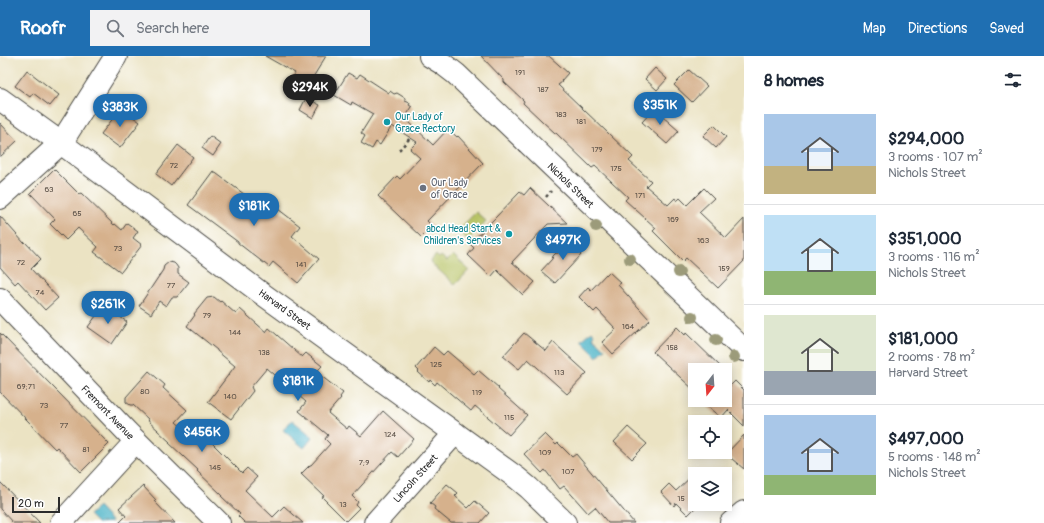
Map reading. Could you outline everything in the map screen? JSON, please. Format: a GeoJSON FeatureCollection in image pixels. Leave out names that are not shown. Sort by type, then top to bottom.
{"type":"FeatureCollection","features":[{"type":"Feature","properties":{"kind":"street"},"geometry":{"type":"LineString","coordinates":[[0,198],[61,143],[116,56]]}},
{"type":"Feature","properties":{"kind":"street","name":"Nichols Street"},"geometry":{"type":"LineString","coordinates":[[430,56],[444,64],[456,74],[744,350]]}},
{"type":"Feature","properties":{"kind":"street","name":"Harvard Street"},"geometry":{"type":"LineString","coordinates":[[0,99],[523,483],[565,523]]}},
{"type":"Feature","properties":{"kind":"street","name":"Fremont Avenue"},"geometry":{"type":"LineString","coordinates":[[0,299],[136,441],[219,523]]}},
{"type":"Feature","properties":{"kind":"street","name":"Lincoln Street"},"geometry":{"type":"LineString","coordinates":[[375,523],[455,433]]}},
{"type":"Feature","properties":{"kind":"street"},"geometry":{"type":"LineString","coordinates":[[61,523],[136,441]]}},
{"type":"Feature","properties":{"kind":"street"},"geometry":{"type":"LineString","coordinates":[[731,523],[744,512]]}},
{"type":"Feature","properties":{"kind":"path"},"geometry":{"type":"LineString","coordinates":[[399,150],[411,137]]}},
{"type":"Feature","properties":{"kind":"green space"},"geometry":{"type":"Polygon","coordinates":[[[476,212],[486,221],[468,240],[458,230],[476,212]]]}},
{"type":"Feature","properties":{"kind":"green space"},"geometry":{"type":"Polygon","coordinates":[[[436,255],[439,258],[441,256],[447,261],[453,255],[469,270],[455,285],[430,262],[436,255]]]}},
{"type":"Feature","properties":{"kind":"water"},"geometry":{"type":"Polygon","coordinates":[[[592,331],[595,335],[593,337],[605,349],[597,357],[581,341],[592,331]]]}},
{"type":"Feature","properties":{"kind":"water"},"geometry":{"type":"Polygon","coordinates":[[[292,420],[313,437],[304,448],[283,430],[292,420]]]}},
{"type":"Feature","properties":{"kind":"water"},"geometry":{"type":"Polygon","coordinates":[[[98,507],[112,522],[97,523],[89,515],[98,507]]]}},
{"type":"Feature","properties":{"kind":"building"},"geometry":{"type":"Polygon","coordinates":[[[265,56],[326,56],[307,87],[292,78],[295,73],[265,56]]]}},
{"type":"Feature","properties":{"kind":"building"},"geometry":{"type":"Polygon","coordinates":[[[481,56],[549,56],[568,73],[558,85],[633,157],[629,161],[651,181],[646,186],[668,205],[675,198],[677,201],[680,198],[687,205],[704,188],[714,198],[699,212],[726,238],[744,219],[744,261],[718,288],[686,258],[683,261],[653,231],[656,228],[625,200],[628,197],[595,166],[592,168],[523,103],[524,101],[504,82],[504,80],[481,56]]]}},
{"type":"Feature","properties":{"kind":"building"},"geometry":{"type":"Polygon","coordinates":[[[655,68],[667,79],[657,90],[645,79],[655,68]]]}},
{"type":"Feature","properties":{"kind":"building"},"geometry":{"type":"Polygon","coordinates":[[[27,70],[59,95],[50,106],[33,93],[30,97],[15,86],[27,70]]]}},
{"type":"Feature","properties":{"kind":"building"},"geometry":{"type":"Polygon","coordinates":[[[689,70],[707,86],[692,102],[674,85],[689,70]]]}},
{"type":"Feature","properties":{"kind":"building","name":"Our Lady of Grace"},"geometry":{"type":"Polygon","coordinates":[[[348,73],[357,78],[360,74],[389,93],[390,91],[394,94],[397,93],[405,98],[405,101],[410,103],[409,105],[412,107],[406,116],[409,118],[407,120],[433,145],[448,129],[457,137],[458,136],[483,163],[427,221],[432,226],[421,237],[378,196],[397,176],[400,179],[420,158],[410,149],[417,142],[392,126],[380,145],[376,142],[372,149],[361,143],[365,136],[361,133],[373,114],[352,102],[351,105],[334,95],[348,73]]]}},
{"type":"Feature","properties":{"kind":"building"},"geometry":{"type":"Polygon","coordinates":[[[306,98],[320,105],[313,118],[300,110],[306,98]]]}},
{"type":"Feature","properties":{"kind":"building"},"geometry":{"type":"Polygon","coordinates":[[[121,108],[140,122],[120,148],[101,134],[121,108]]]}},
{"type":"Feature","properties":{"kind":"building"},"geometry":{"type":"Polygon","coordinates":[[[654,109],[679,131],[667,144],[642,122],[654,109]]]}},
{"type":"Feature","properties":{"kind":"building"},"geometry":{"type":"Polygon","coordinates":[[[0,123],[17,141],[0,157],[0,123]]]}},
{"type":"Feature","properties":{"kind":"building"},"geometry":{"type":"Polygon","coordinates":[[[714,125],[726,137],[716,148],[703,136],[714,125]]]}},
{"type":"Feature","properties":{"kind":"building"},"geometry":{"type":"Polygon","coordinates":[[[210,136],[221,144],[213,156],[202,148],[210,136]]]}},
{"type":"Feature","properties":{"kind":"building"},"geometry":{"type":"Polygon","coordinates":[[[178,145],[193,157],[171,186],[156,174],[178,145]]]}},
{"type":"Feature","properties":{"kind":"building"},"geometry":{"type":"Polygon","coordinates":[[[54,169],[79,194],[81,193],[114,225],[115,224],[122,230],[127,223],[138,231],[133,238],[142,245],[121,272],[94,252],[98,247],[78,228],[66,240],[50,224],[55,219],[30,193],[54,169]]]}},
{"type":"Feature","properties":{"kind":"building"},"geometry":{"type":"Polygon","coordinates":[[[213,171],[264,209],[269,202],[300,226],[292,236],[319,259],[298,283],[273,262],[269,267],[188,205],[213,171]]]}},
{"type":"Feature","properties":{"kind":"building","name":"abcd Head Start & Children's Services"},"geometry":{"type":"Polygon","coordinates":[[[530,188],[567,223],[548,224],[512,262],[535,282],[523,295],[497,270],[491,277],[468,255],[474,248],[470,244],[520,192],[524,195],[530,188]]]}},
{"type":"Feature","properties":{"kind":"building"},"geometry":{"type":"Polygon","coordinates":[[[0,216],[24,243],[25,242],[41,259],[31,269],[58,298],[45,310],[18,281],[15,284],[0,267],[0,216]]]}},
{"type":"Feature","properties":{"kind":"building"},"geometry":{"type":"Polygon","coordinates":[[[572,238],[584,250],[555,283],[541,271],[553,256],[558,253],[572,238]]]}},
{"type":"Feature","properties":{"kind":"building"},"geometry":{"type":"Polygon","coordinates":[[[169,262],[176,265],[178,268],[178,274],[189,282],[177,297],[172,297],[166,306],[159,301],[151,314],[139,306],[163,270],[164,266],[169,262]]]}},
{"type":"Feature","properties":{"kind":"building"},"geometry":{"type":"Polygon","coordinates":[[[609,272],[621,283],[618,285],[650,320],[613,354],[602,342],[616,329],[597,309],[594,312],[579,297],[588,287],[591,290],[609,272]]]}},
{"type":"Feature","properties":{"kind":"building"},"geometry":{"type":"Polygon","coordinates":[[[214,297],[236,314],[240,309],[266,332],[269,328],[302,357],[306,353],[322,366],[316,372],[343,393],[340,397],[341,398],[328,413],[347,429],[349,426],[361,436],[383,411],[414,439],[398,457],[392,452],[352,496],[358,502],[356,505],[359,508],[346,521],[322,497],[324,496],[301,474],[330,444],[325,439],[328,435],[299,411],[306,402],[267,368],[251,387],[253,391],[231,419],[208,402],[235,366],[187,326],[195,315],[194,314],[207,298],[214,297]]]}},
{"type":"Feature","properties":{"kind":"building"},"geometry":{"type":"Polygon","coordinates":[[[104,305],[127,322],[112,344],[88,327],[104,305]]]}},
{"type":"Feature","properties":{"kind":"building"},"geometry":{"type":"Polygon","coordinates":[[[677,327],[685,335],[686,333],[717,363],[688,363],[688,384],[653,352],[677,327]]]}},
{"type":"Feature","properties":{"kind":"building"},"geometry":{"type":"Polygon","coordinates":[[[0,333],[109,444],[81,472],[57,447],[55,449],[0,392],[0,333]]]}},
{"type":"Feature","properties":{"kind":"building"},"geometry":{"type":"Polygon","coordinates":[[[524,333],[546,351],[553,342],[587,373],[567,394],[528,359],[519,369],[503,356],[524,333]]]}},
{"type":"Feature","properties":{"kind":"building"},"geometry":{"type":"Polygon","coordinates":[[[434,347],[443,355],[447,351],[474,374],[478,370],[527,415],[509,435],[475,406],[471,411],[437,382],[435,385],[430,380],[429,382],[418,372],[419,371],[416,368],[434,347]]]}},
{"type":"Feature","properties":{"kind":"building"},"geometry":{"type":"Polygon","coordinates":[[[149,371],[165,385],[163,388],[187,410],[176,422],[200,443],[205,436],[242,473],[247,468],[257,477],[245,490],[273,517],[284,506],[303,523],[245,523],[238,516],[240,514],[197,471],[198,470],[169,443],[170,442],[149,422],[148,419],[133,405],[126,402],[126,397],[149,371]]]}},
{"type":"Feature","properties":{"kind":"building"},"geometry":{"type":"Polygon","coordinates":[[[735,381],[744,390],[744,426],[728,410],[724,415],[717,415],[708,407],[732,407],[732,384],[735,381]]]}},
{"type":"Feature","properties":{"kind":"building"},"geometry":{"type":"Polygon","coordinates":[[[628,427],[647,444],[632,459],[614,442],[628,427]]]}},
{"type":"Feature","properties":{"kind":"building"},"geometry":{"type":"Polygon","coordinates":[[[545,434],[556,445],[558,443],[572,457],[576,454],[634,523],[608,523],[595,507],[588,513],[564,486],[560,489],[545,470],[542,473],[524,454],[545,434]]]}},
{"type":"Feature","properties":{"kind":"building"},"geometry":{"type":"Polygon","coordinates":[[[744,435],[744,469],[732,459],[732,448],[744,435]]]}},
{"type":"Feature","properties":{"kind":"building"},"geometry":{"type":"Polygon","coordinates":[[[688,480],[688,511],[692,511],[688,515],[676,503],[674,506],[661,492],[669,484],[676,491],[688,480]]]}},
{"type":"Feature","properties":{"kind":"building"},"geometry":{"type":"Polygon","coordinates":[[[0,482],[40,523],[13,523],[0,509],[0,482]]]}},
{"type":"Feature","properties":{"kind":"building"},"geometry":{"type":"Polygon","coordinates":[[[447,484],[458,493],[455,496],[468,508],[475,501],[489,513],[480,523],[451,523],[434,509],[435,507],[430,503],[447,484]]]}},
{"type":"Feature","properties":{"kind":"building"},"geometry":{"type":"Polygon","coordinates":[[[143,486],[156,500],[154,501],[175,523],[119,523],[126,516],[119,508],[143,486]]]}},
{"type":"Feature","properties":{"kind":"place","name":"Our Lady of Grace Rectory"},"geometry":{"type":"Point","coordinates":[387,122]}},
{"type":"Feature","properties":{"kind":"place","name":"Our Lady of Grace"},"geometry":{"type":"Point","coordinates":[423,188]}},
{"type":"Feature","properties":{"kind":"place","name":"abcd Head Start & Children's Services"},"geometry":{"type":"Point","coordinates":[509,234]}}]}
